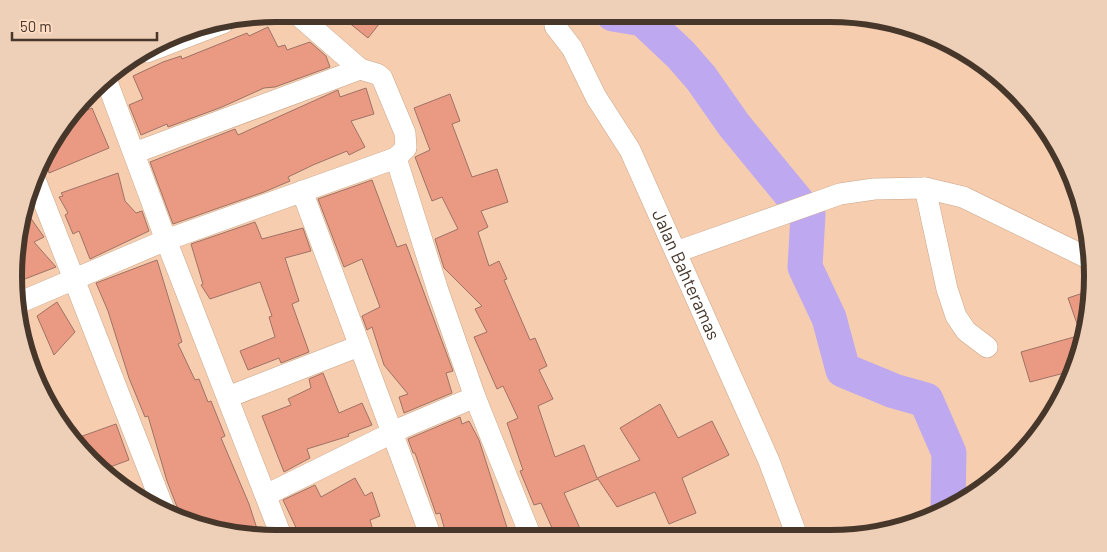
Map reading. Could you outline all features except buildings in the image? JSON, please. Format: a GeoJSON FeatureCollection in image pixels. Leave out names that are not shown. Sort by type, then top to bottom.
{"type":"FeatureCollection","features":[{"type":"Feature","properties":{"kind":"street"},"geometry":{"type":"LineString","coordinates":[[24,301],[166,240],[396,158],[406,148],[405,133],[382,78],[378,74],[360,69],[305,22]]}},
{"type":"Feature","properties":{"kind":"street","name":"Jalan Bahteramas"},"geometry":{"type":"LineString","coordinates":[[555,26],[572,48],[596,97],[630,150],[769,461],[795,530]]}},
{"type":"Feature","properties":{"kind":"street"},"geometry":{"type":"LineString","coordinates":[[134,153],[360,69]]}},
{"type":"Feature","properties":{"kind":"street"},"geometry":{"type":"LineString","coordinates":[[108,86],[166,240],[279,530]]}},
{"type":"Feature","properties":{"kind":"street"},"geometry":{"type":"LineString","coordinates":[[396,158],[438,291],[475,397],[528,530]]}},
{"type":"Feature","properties":{"kind":"street"},"geometry":{"type":"LineString","coordinates":[[38,188],[161,502]]}},
{"type":"Feature","properties":{"kind":"street"},"geometry":{"type":"LineString","coordinates":[[925,188],[947,289],[956,316],[966,330],[987,348]]}},
{"type":"Feature","properties":{"kind":"street"},"geometry":{"type":"LineString","coordinates":[[676,252],[840,194],[865,190],[925,188],[963,197],[1084,256]]}},
{"type":"Feature","properties":{"kind":"street"},"geometry":{"type":"LineString","coordinates":[[302,191],[428,530]]}},
{"type":"Feature","properties":{"kind":"street"},"geometry":{"type":"LineString","coordinates":[[228,397],[359,346]]}},
{"type":"Feature","properties":{"kind":"street"},"geometry":{"type":"LineString","coordinates":[[266,495],[391,434],[475,397]]}},
{"type":"Feature","properties":{"kind":"waterway"},"geometry":{"type":"LineString","coordinates":[[646,22],[681,55],[701,78],[734,125],[808,215],[805,267],[829,318],[843,370],[894,391],[926,400],[949,453],[948,501]]}}]}
